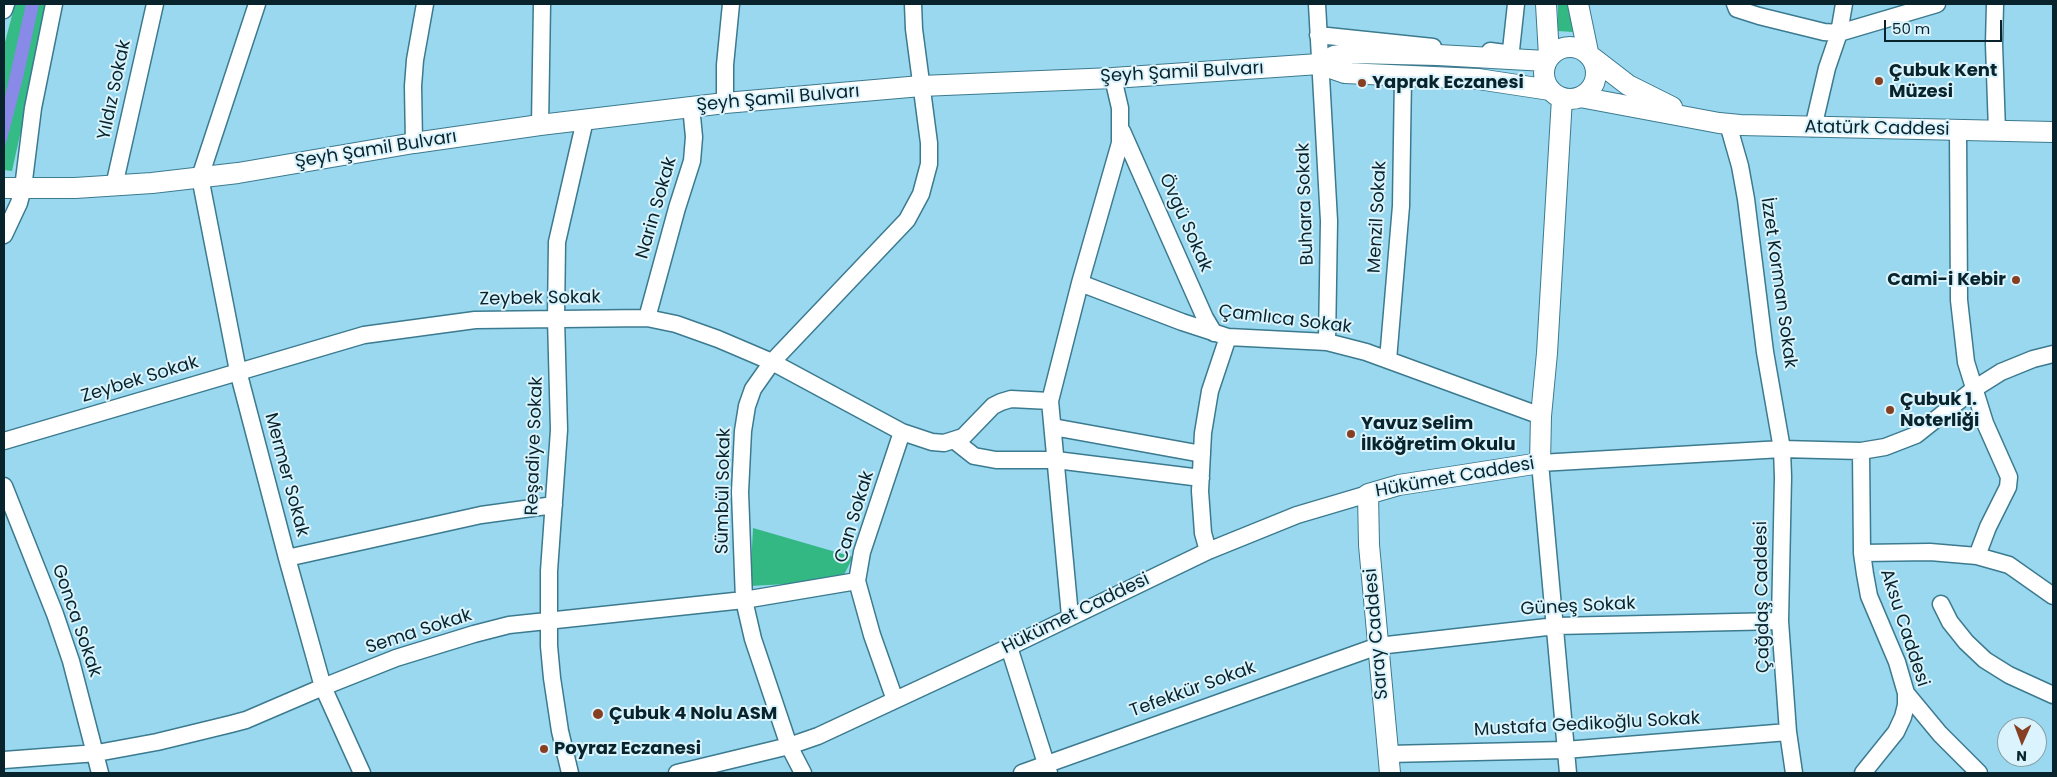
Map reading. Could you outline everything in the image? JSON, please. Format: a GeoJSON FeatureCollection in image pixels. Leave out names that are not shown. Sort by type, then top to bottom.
{"type":"FeatureCollection","features":[{"type":"Feature","properties":{"kind":"main road"},"geometry":{"type":"LineString","coordinates":[[1546,4],[1548,59],[1544,76],[1564,95]]}},
{"type":"Feature","properties":{"kind":"main road"},"geometry":{"type":"LineString","coordinates":[[1564,95],[1588,92],[1594,85],[1596,76],[1596,67],[1590,55],[1578,4]]}},
{"type":"Feature","properties":{"kind":"main road"},"geometry":{"type":"LineString","coordinates":[[1320,64],[1334,56],[1353,53],[1548,59],[1563,47],[1580,48],[1590,55]]}},
{"type":"Feature","properties":{"kind":"main road","name":"Atatürk Caddesi"},"geometry":{"type":"LineString","coordinates":[[1590,55],[1628,85],[1702,120]]}},
{"type":"Feature","properties":{"kind":"main road","name":"Şeyh Şamil Bulvarı"},"geometry":{"type":"LineString","coordinates":[[11,188],[114,186],[200,178],[414,143],[540,125],[725,102],[922,86],[1113,78],[1320,64],[1345,73],[1500,82],[1564,95]]}},
{"type":"Feature","properties":{"kind":"main road"},"geometry":{"type":"LineString","coordinates":[[1540,463],[1541,416],[1548,343],[1564,95]]}},
{"type":"Feature","properties":{"kind":"main road","name":"Atatürk Caddesi"},"geometry":{"type":"LineString","coordinates":[[1564,95],[1728,124],[1813,128],[2053,132]]}},
{"type":"Feature","properties":{"kind":"main road","name":"Hükümet Caddesi"},"geometry":{"type":"LineString","coordinates":[[1368,494],[1399,485],[1540,463]]}},
{"type":"Feature","properties":{"kind":"main road","name":"Saray Caddesi"},"geometry":{"type":"LineString","coordinates":[[1368,494],[1369,545],[1389,764]]}},
{"type":"Feature","properties":{"kind":"street"},"geometry":{"type":"LineString","coordinates":[[4,10],[6,4]]}},
{"type":"Feature","properties":{"kind":"street"},"geometry":{"type":"LineString","coordinates":[[4,235],[19,203],[11,188],[33,108],[54,4]]}},
{"type":"Feature","properties":{"kind":"street","name":"Yıldız Sokak"},"geometry":{"type":"LineString","coordinates":[[114,186],[155,4]]}},
{"type":"Feature","properties":{"kind":"street"},"geometry":{"type":"LineString","coordinates":[[200,178],[257,4]]}},
{"type":"Feature","properties":{"kind":"street"},"geometry":{"type":"LineString","coordinates":[[414,143],[414,77],[425,4]]}},
{"type":"Feature","properties":{"kind":"street"},"geometry":{"type":"LineString","coordinates":[[540,125],[542,4]]}},
{"type":"Feature","properties":{"kind":"street"},"geometry":{"type":"LineString","coordinates":[[725,102],[725,65],[731,4]]}},
{"type":"Feature","properties":{"kind":"street","name":"Sümbül Sokak"},"geometry":{"type":"LineString","coordinates":[[803,773],[789,746],[753,639],[744,600],[740,492],[743,431],[747,406],[753,389],[772,362],[901,227],[916,207],[926,179],[929,164],[929,143],[913,4]]}},
{"type":"Feature","properties":{"kind":"street","name":"Buhara Sokak"},"geometry":{"type":"LineString","coordinates":[[1317,4],[1329,221],[1327,342]]}},
{"type":"Feature","properties":{"kind":"street"},"geometry":{"type":"LineString","coordinates":[[1323,4],[1323,13],[1338,37]]}},
{"type":"Feature","properties":{"kind":"street"},"geometry":{"type":"LineString","coordinates":[[1318,35],[1505,53],[1511,50],[1516,4]]}},
{"type":"Feature","properties":{"kind":"street"},"geometry":{"type":"LineString","coordinates":[[1813,128],[1844,4]]}},
{"type":"Feature","properties":{"kind":"street"},"geometry":{"type":"LineString","coordinates":[[1736,6],[1824,32],[1838,33],[1937,4]]}},
{"type":"Feature","properties":{"kind":"street"},"geometry":{"type":"LineString","coordinates":[[1994,4],[1997,131]]}},
{"type":"Feature","properties":{"kind":"street","name":"Menzil Sokak"},"geometry":{"type":"LineString","coordinates":[[1388,360],[1400,206],[1403,76]]}},
{"type":"Feature","properties":{"kind":"street"},"geometry":{"type":"LineString","coordinates":[[1070,616],[1050,401],[1080,283],[1118,153],[1121,128],[1120,108],[1113,78]]}},
{"type":"Feature","properties":{"kind":"street","name":"Narin Sokak"},"geometry":{"type":"LineString","coordinates":[[647,318],[676,208],[692,161],[694,137],[691,106]]}},
{"type":"Feature","properties":{"kind":"street","name":"Reşadiye Sokak"},"geometry":{"type":"LineString","coordinates":[[570,773],[554,701],[548,620],[549,571],[559,430],[556,318],[557,242],[585,120]]}},
{"type":"Feature","properties":{"kind":"street","name":"İzzet Korman Sokak"},"geometry":{"type":"LineString","coordinates":[[1728,124],[1740,166],[1746,199],[1765,352],[1782,449]]}},
{"type":"Feature","properties":{"kind":"street","name":"Övgü Sokak"},"geometry":{"type":"LineString","coordinates":[[1121,128],[1205,318],[1221,335]]}},
{"type":"Feature","properties":{"kind":"street"},"geometry":{"type":"LineString","coordinates":[[1958,130],[1959,300],[1966,362],[1985,423],[2009,477],[2008,487],[1988,527],[1977,556]]}},
{"type":"Feature","properties":{"kind":"street","name":"Mermer Sokak"},"geometry":{"type":"LineString","coordinates":[[200,178],[238,371],[287,558],[323,686],[362,773]]}},
{"type":"Feature","properties":{"kind":"street","name":"Çamlıca Sokak"},"geometry":{"type":"LineString","coordinates":[[1080,283],[1221,335],[1327,342],[1366,352],[1541,416]]}},
{"type":"Feature","properties":{"kind":"street","name":"Zeybek Sokak"},"geometry":{"type":"LineString","coordinates":[[4,441],[238,371],[381,332],[475,320],[556,318],[647,318],[676,324],[718,338],[772,362],[902,432],[932,442],[955,441]]}},
{"type":"Feature","properties":{"kind":"street"},"geometry":{"type":"LineString","coordinates":[[1208,551],[1203,533],[1201,478],[1203,433],[1221,335]]}},
{"type":"Feature","properties":{"kind":"street","name":"Hükümet Caddesi"},"geometry":{"type":"LineString","coordinates":[[1540,463],[1782,449],[1862,451],[1885,447],[1916,434],[1974,389],[2001,372],[2033,359],[2053,354]]}},
{"type":"Feature","properties":{"kind":"street"},"geometry":{"type":"LineString","coordinates":[[1050,401],[1011,399],[1001,402],[992,406],[971,431],[955,441],[974,456],[996,460],[1056,460],[1201,478]]}},
{"type":"Feature","properties":{"kind":"street"},"geometry":{"type":"LineString","coordinates":[[1053,427],[1202,454]]}},
{"type":"Feature","properties":{"kind":"street","name":"Can Sokak"},"geometry":{"type":"LineString","coordinates":[[895,700],[869,628],[857,582],[862,552],[902,432]]}},
{"type":"Feature","properties":{"kind":"street","name":"Çağdaş Caddesi"},"geometry":{"type":"LineString","coordinates":[[1782,449],[1780,621],[1788,732],[1794,773]]}},
{"type":"Feature","properties":{"kind":"street","name":"Aksu Caddesi"},"geometry":{"type":"LineString","coordinates":[[1862,451],[1862,553],[1869,596],[1897,662],[1906,693],[1904,717],[1896,732],[1863,773]]}},
{"type":"Feature","properties":{"kind":"street"},"geometry":{"type":"LineString","coordinates":[[1540,463],[1568,773]]}},
{"type":"Feature","properties":{"kind":"street","name":"Gonca Sokak"},"geometry":{"type":"LineString","coordinates":[[4,486],[71,661],[97,753],[100,773]]}},
{"type":"Feature","properties":{"kind":"street","name":"Hükümet Caddesi"},"geometry":{"type":"LineString","coordinates":[[677,773],[789,746],[849,722],[1208,551],[1296,515],[1368,494]]}},
{"type":"Feature","properties":{"kind":"street"},"geometry":{"type":"LineString","coordinates":[[287,558],[480,515],[554,505]]}},
{"type":"Feature","properties":{"kind":"street"},"geometry":{"type":"LineString","coordinates":[[1862,553],[1930,552],[1977,556],[2009,565],[2053,596]]}},
{"type":"Feature","properties":{"kind":"street","name":"Sema Sokak"},"geometry":{"type":"LineString","coordinates":[[5,764],[97,753],[157,742],[246,720],[323,686],[396,658],[465,636],[510,625],[744,600],[857,582]]}},
{"type":"Feature","properties":{"kind":"street"},"geometry":{"type":"LineString","coordinates":[[1941,604],[1950,622],[1966,642],[1985,660],[2009,675],[2053,696]]}},
{"type":"Feature","properties":{"kind":"street","name":"Güneş Sokak"},"geometry":{"type":"LineString","coordinates":[[1378,646],[1556,626],[1780,621]]}},
{"type":"Feature","properties":{"kind":"street","name":"Tefekkür Sokak"},"geometry":{"type":"LineString","coordinates":[[1022,773],[1048,768],[1378,646]]}},
{"type":"Feature","properties":{"kind":"street"},"geometry":{"type":"LineString","coordinates":[[1009,647],[1048,768]]}},
{"type":"Feature","properties":{"kind":"street"},"geometry":{"type":"LineString","coordinates":[[1906,693],[1940,734],[1979,773]]}},
{"type":"Feature","properties":{"kind":"street","name":"Mustafa Gedikoğlu Sokak"},"geometry":{"type":"LineString","coordinates":[[1389,764],[1788,732]]}},
{"type":"Feature","properties":{"kind":"green space"},"geometry":{"type":"Polygon","coordinates":[[[15,4],[49,4],[12,171],[4,170],[4,46],[15,4]]]}},
{"type":"Feature","properties":{"kind":"green space"},"geometry":{"type":"Polygon","coordinates":[[[1558,4],[1568,4],[1573,32],[1558,31],[1558,4]]]}},
{"type":"Feature","properties":{"kind":"green space"},"geometry":{"type":"Polygon","coordinates":[[[753,528],[853,557],[841,581],[750,586],[753,528]]]}},
{"type":"Feature","properties":{"kind":"shaded area"},"geometry":{"type":"Polygon","coordinates":[[[26,4],[39,4],[24,74],[4,151],[4,101],[26,4]]]}},
{"type":"Feature","properties":{"kind":"place","name":"Çubuk Kent Müzesi"},"geometry":{"type":"Point","coordinates":[1879,81]}},
{"type":"Feature","properties":{"kind":"place","name":"Yaprak Eczanesi"},"geometry":{"type":"Point","coordinates":[1362,83]}},
{"type":"Feature","properties":{"kind":"place","name":"Cami-i Kebir"},"geometry":{"type":"Point","coordinates":[2016,280]}},
{"type":"Feature","properties":{"kind":"place","name":"Çubuk 1. Noterliği"},"geometry":{"type":"Point","coordinates":[1890,410]}},
{"type":"Feature","properties":{"kind":"place","name":"Yavuz Selim İlköğretim Okulu"},"geometry":{"type":"Point","coordinates":[1351,434]}},
{"type":"Feature","properties":{"kind":"place","name":"Çubuk 4 Nolu ASM"},"geometry":{"type":"Point","coordinates":[598,714]}},
{"type":"Feature","properties":{"kind":"place","name":"Poyraz Eczanesi"},"geometry":{"type":"Point","coordinates":[544,749]}}]}
